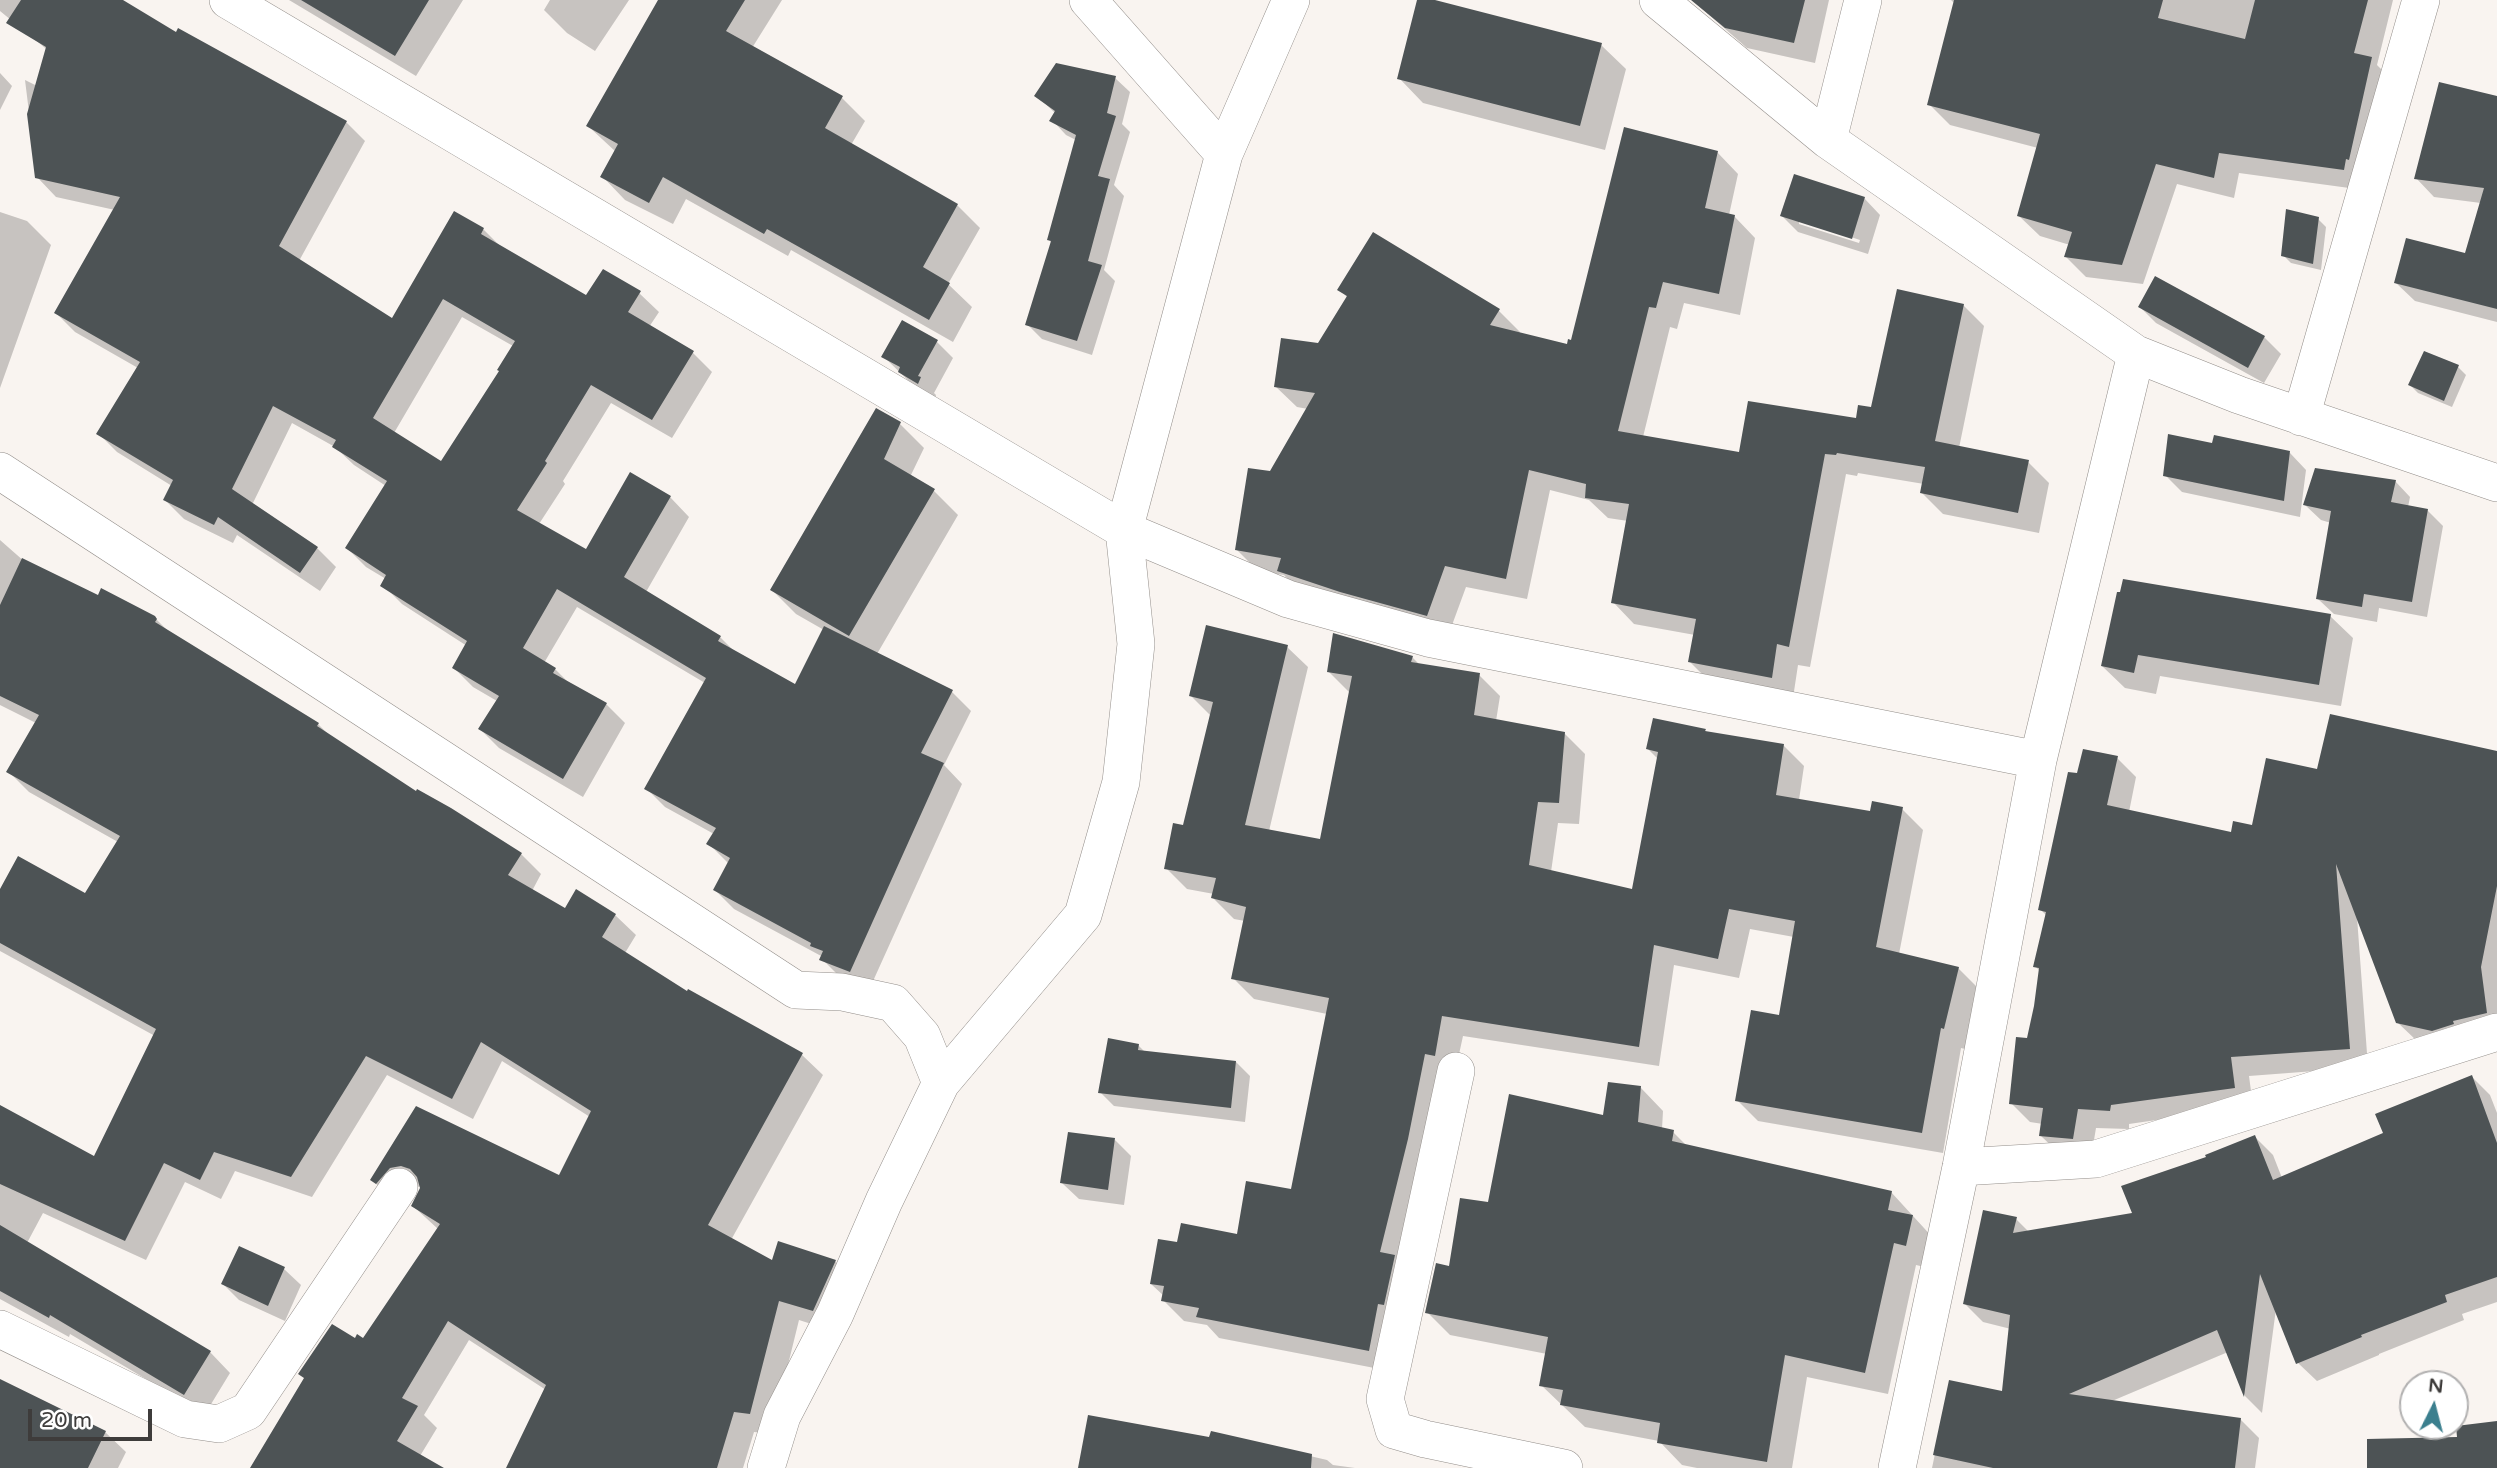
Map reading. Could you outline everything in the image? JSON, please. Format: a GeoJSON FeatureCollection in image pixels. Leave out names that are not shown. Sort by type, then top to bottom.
{"type":"FeatureCollection","features":[{"type":"Feature","properties":{"kind":"street"},"geometry":{"type":"LineString","coordinates":[[228,0],[1124,530],[1288,600],[1428,638],[2038,760]]}},
{"type":"Feature","properties":{"kind":"street"},"geometry":{"type":"LineString","coordinates":[[1088,0],[1224,153]]}},
{"type":"Feature","properties":{"kind":"street"},"geometry":{"type":"LineString","coordinates":[[766,1468],[782,1416],[835,1314],[884,1201],[941,1083],[1083,915],[1123,768],[1136,644],[1124,530],[1224,153],[1291,0]]}},
{"type":"Feature","properties":{"kind":"street"},"geometry":{"type":"LineString","coordinates":[[1658,0],[1828,140],[2136,354],[2239,395],[2497,483]]}},
{"type":"Feature","properties":{"kind":"street"},"geometry":{"type":"LineString","coordinates":[[1828,140],[1863,0]]}},
{"type":"Feature","properties":{"kind":"street"},"geometry":{"type":"LineString","coordinates":[[2301,417],[2421,0]]}},
{"type":"Feature","properties":{"kind":"street"},"geometry":{"type":"LineString","coordinates":[[1897,1468],[1961,1167],[2038,760],[2136,354]]}},
{"type":"Feature","properties":{"kind":"street"},"geometry":{"type":"LineString","coordinates":[[0,471],[796,990],[842,992],[893,1003],[922,1036],[941,1083]]}},
{"type":"Feature","properties":{"kind":"street"},"geometry":{"type":"LineString","coordinates":[[1961,1167],[2096,1159],[2497,1032]]}},
{"type":"Feature","properties":{"kind":"street"},"geometry":{"type":"LineString","coordinates":[[1456,1071],[1385,1399],[1394,1430],[1564,1468]]}},
{"type":"Feature","properties":{"kind":"street"},"geometry":{"type":"LineString","coordinates":[[0,1329],[185,1419],[219,1424],[248,1410],[399,1187]]}},
{"type":"Feature","properties":{"kind":"building"},"geometry":{"type":"Polygon","coordinates":[[[21,0],[123,0],[176,32],[178,28],[347,121],[279,246],[392,318],[454,211],[484,228],[481,234],[586,295],[603,269],[641,291],[628,312],[694,351],[652,420],[591,385],[517,510],[586,549],[630,472],[671,496],[624,577],[721,636],[718,641],[795,684],[824,626],[953,690],[921,753],[944,763],[850,972],[819,960],[823,951],[810,946],[811,943],[713,890],[730,858],[706,844],[716,828],[644,789],[706,678],[557,589],[523,648],[556,668],[553,673],[607,703],[563,779],[478,729],[499,696],[452,668],[467,641],[380,586],[386,575],[345,548],[387,481],[332,447],[336,440],[273,406],[232,489],[318,547],[300,573],[218,517],[214,525],[163,500],[173,480],[96,434],[140,362],[54,313],[120,197],[35,178],[27,114],[46,47],[6,23],[21,0]],[[443,299],[373,418],[441,461],[499,371],[497,370],[515,341],[443,299]]]}},
{"type":"Feature","properties":{"kind":"building"},"geometry":{"type":"Polygon","coordinates":[[[301,0],[429,0],[395,56],[301,0]]]}},
{"type":"Feature","properties":{"kind":"building"},"geometry":{"type":"Polygon","coordinates":[[[658,0],[745,0],[726,31],[843,96],[825,128],[958,204],[923,267],[950,283],[929,320],[767,229],[764,234],[663,177],[649,203],[600,177],[618,144],[586,126],[658,0]]]}},
{"type":"Feature","properties":{"kind":"building"},"geometry":{"type":"Polygon","coordinates":[[[1417,0],[1435,0],[1602,43],[1580,126],[1397,79],[1417,0]]]}},
{"type":"Feature","properties":{"kind":"building"},"geometry":{"type":"Polygon","coordinates":[[[1691,0],[1805,0],[1794,43],[1725,28],[1691,0]]]}},
{"type":"Feature","properties":{"kind":"building"},"geometry":{"type":"Polygon","coordinates":[[[1954,0],[2163,0],[2158,18],[2245,39],[2255,0],[2368,0],[2354,53],[2372,57],[2349,160],[2346,159],[2344,170],[2219,153],[2214,178],[2156,164],[2122,265],[2064,257],[2072,232],[2017,216],[2040,134],[1927,105],[1954,0]]]}},
{"type":"Feature","properties":{"kind":"building"},"geometry":{"type":"Polygon","coordinates":[[[1056,63],[1116,76],[1107,113],[1116,116],[1098,176],[1110,179],[1088,261],[1102,265],[1077,341],[1025,325],[1051,241],[1047,240],[1076,135],[1049,121],[1055,111],[1034,96],[1056,63]]]}},
{"type":"Feature","properties":{"kind":"building"},"geometry":{"type":"Polygon","coordinates":[[[2439,82],[2497,96],[2497,309],[2394,283],[2406,238],[2465,253],[2484,188],[2414,179],[2439,82]]]}},
{"type":"Feature","properties":{"kind":"building"},"geometry":{"type":"Polygon","coordinates":[[[1624,127],[1718,151],[1705,208],[1735,215],[1719,294],[1663,282],[1656,308],[1649,307],[1618,431],[1739,452],[1748,401],[1856,418],[1858,405],[1871,407],[1897,289],[1964,304],[1935,441],[2029,460],[2018,513],[1920,493],[1925,467],[1837,453],[1825,454],[1789,647],[1777,644],[1772,678],[1688,662],[1696,619],[1611,603],[1629,504],[1585,498],[1586,484],[1529,470],[1506,579],[1445,566],[1427,616],[1277,571],[1281,558],[1235,550],[1248,468],[1270,471],[1315,393],[1274,387],[1281,338],[1318,343],[1347,296],[1337,290],[1373,232],[1500,309],[1490,325],[1567,344],[1568,339],[1571,340],[1624,127]]]}},
{"type":"Feature","properties":{"kind":"building"},"geometry":{"type":"Polygon","coordinates":[[[1794,174],[1865,197],[1852,239],[1780,216],[1794,174]]]}},
{"type":"Feature","properties":{"kind":"building"},"geometry":{"type":"Polygon","coordinates":[[[2286,209],[2319,217],[2313,264],[2281,256],[2286,209]]]}},
{"type":"Feature","properties":{"kind":"building"},"geometry":{"type":"Polygon","coordinates":[[[2155,276],[2265,336],[2248,368],[2138,307],[2155,276]]]}},
{"type":"Feature","properties":{"kind":"building"},"geometry":{"type":"Polygon","coordinates":[[[902,320],[938,340],[918,376],[921,377],[918,384],[898,372],[900,367],[881,357],[902,320]]]}},
{"type":"Feature","properties":{"kind":"building"},"geometry":{"type":"Polygon","coordinates":[[[2424,351],[2459,365],[2444,401],[2408,385],[2424,351]]]}},
{"type":"Feature","properties":{"kind":"building"},"geometry":{"type":"Polygon","coordinates":[[[876,408],[901,422],[884,459],[935,489],[849,636],[770,590],[876,408]]]}},
{"type":"Feature","properties":{"kind":"building"},"geometry":{"type":"Polygon","coordinates":[[[2168,434],[2212,443],[2214,435],[2290,451],[2284,501],[2163,476],[2168,434]]]}},
{"type":"Feature","properties":{"kind":"building"},"geometry":{"type":"Polygon","coordinates":[[[2315,468],[2396,480],[2391,502],[2428,509],[2412,602],[2364,594],[2362,607],[2316,599],[2331,511],[2303,505],[2315,468]]]}},
{"type":"Feature","properties":{"kind":"building"},"geometry":{"type":"Polygon","coordinates":[[[22,558],[98,595],[101,588],[155,616],[155,622],[319,723],[317,726],[416,791],[417,789],[451,808],[522,853],[508,875],[565,908],[576,889],[616,914],[602,937],[687,991],[688,989],[803,1053],[708,1225],[772,1260],[778,1241],[836,1260],[813,1311],[779,1301],[750,1414],[734,1412],[717,1468],[506,1468],[546,1385],[448,1321],[402,1398],[418,1406],[397,1441],[444,1468],[250,1468],[304,1378],[298,1374],[332,1324],[355,1338],[357,1334],[363,1338],[440,1224],[411,1206],[420,1188],[417,1177],[410,1169],[401,1166],[390,1168],[376,1184],[370,1180],[416,1106],[559,1175],[591,1111],[481,1042],[452,1099],[366,1056],[291,1177],[214,1152],[200,1180],[164,1163],[125,1241],[0,1184],[0,1105],[94,1156],[156,1029],[0,943],[0,889],[18,856],[85,893],[120,836],[6,772],[39,715],[0,696],[0,605],[22,558]]]}},
{"type":"Feature","properties":{"kind":"building"},"geometry":{"type":"Polygon","coordinates":[[[2123,579],[2331,614],[2319,685],[2138,655],[2134,673],[2101,666],[2117,592],[2120,592],[2123,579]]]}},
{"type":"Feature","properties":{"kind":"building"},"geometry":{"type":"Polygon","coordinates":[[[1206,625],[1288,645],[1245,825],[1320,839],[1352,676],[1327,672],[1333,633],[1413,656],[1411,662],[1480,673],[1474,715],[1565,732],[1559,803],[1538,802],[1529,865],[1632,889],[1658,752],[1646,749],[1653,718],[1706,729],[1705,731],[1784,744],[1776,795],[1870,811],[1872,801],[1903,807],[1876,947],[1959,967],[1944,1029],[1941,1028],[1922,1133],[1735,1101],[1751,1010],[1779,1015],[1795,921],[1729,909],[1718,959],[1654,945],[1639,1047],[1442,1016],[1435,1056],[1425,1054],[1408,1139],[1380,1252],[1395,1255],[1384,1305],[1378,1304],[1369,1351],[1196,1317],[1199,1308],[1161,1301],[1164,1286],[1150,1284],[1158,1239],[1177,1242],[1181,1223],[1237,1234],[1246,1181],[1291,1189],[1329,998],[1231,979],[1246,907],[1211,898],[1216,878],[1164,869],[1173,823],[1183,825],[1213,702],[1189,696],[1206,625]]]}},
{"type":"Feature","properties":{"kind":"building"},"geometry":{"type":"Polygon","coordinates":[[[2330,714],[2497,751],[2497,886],[2481,967],[2487,1013],[2453,1021],[2454,1024],[2432,1031],[2396,1023],[2336,864],[2350,1049],[2231,1057],[2235,1088],[2111,1105],[2110,1111],[2078,1109],[2073,1139],[2039,1136],[2043,1108],[2009,1104],[2016,1037],[2027,1038],[2039,968],[2033,967],[2046,912],[2038,910],[2068,772],[2077,773],[2083,749],[2118,756],[2107,805],[2231,832],[2233,821],[2252,825],[2266,758],[2317,769],[2330,714]]]}},
{"type":"Feature","properties":{"kind":"building"},"geometry":{"type":"Polygon","coordinates":[[[1108,1038],[1139,1044],[1138,1050],[1236,1061],[1231,1108],[1098,1093],[1108,1038]]]}},
{"type":"Feature","properties":{"kind":"building"},"geometry":{"type":"Polygon","coordinates":[[[2472,1075],[2497,1143],[2497,1277],[2445,1295],[2447,1302],[2361,1335],[2362,1337],[2296,1364],[2260,1274],[2244,1397],[2217,1330],[2069,1394],[2241,1418],[2235,1468],[1993,1468],[1933,1455],[1949,1380],[2002,1391],[2010,1315],[1963,1304],[1983,1210],[2017,1217],[2013,1233],[2132,1213],[2121,1186],[2206,1157],[2205,1155],[2255,1135],[2273,1180],[2383,1133],[2375,1114],[2472,1075]]]}},
{"type":"Feature","properties":{"kind":"building"},"geometry":{"type":"Polygon","coordinates":[[[1608,1082],[1641,1086],[1638,1122],[1674,1130],[1672,1141],[1892,1191],[1888,1210],[1913,1215],[1906,1246],[1894,1243],[1865,1373],[1785,1355],[1767,1462],[1657,1443],[1660,1423],[1560,1405],[1563,1390],[1539,1386],[1548,1337],[1425,1313],[1436,1263],[1449,1266],[1460,1198],[1488,1202],[1509,1094],[1603,1115],[1608,1082]]]}},
{"type":"Feature","properties":{"kind":"building"},"geometry":{"type":"Polygon","coordinates":[[[1068,1132],[1115,1138],[1108,1190],[1060,1183],[1068,1132]]]}},
{"type":"Feature","properties":{"kind":"building"},"geometry":{"type":"Polygon","coordinates":[[[0,1225],[211,1351],[184,1395],[50,1315],[49,1318],[0,1291],[0,1225]]]}},
{"type":"Feature","properties":{"kind":"building"},"geometry":{"type":"Polygon","coordinates":[[[239,1246],[285,1267],[268,1306],[221,1284],[239,1246]]]}},
{"type":"Feature","properties":{"kind":"building"},"geometry":{"type":"Polygon","coordinates":[[[0,1379],[106,1431],[88,1468],[0,1468],[0,1379]]]}},
{"type":"Feature","properties":{"kind":"building"},"geometry":{"type":"Polygon","coordinates":[[[1088,1415],[1209,1437],[1211,1431],[1312,1454],[1311,1468],[1078,1468],[1088,1415]]]}},
{"type":"Feature","properties":{"kind":"building"},"geometry":{"type":"Polygon","coordinates":[[[2497,1421],[2497,1468],[2367,1468],[2367,1439],[2469,1440],[2469,1424],[2497,1421]]]}}]}
